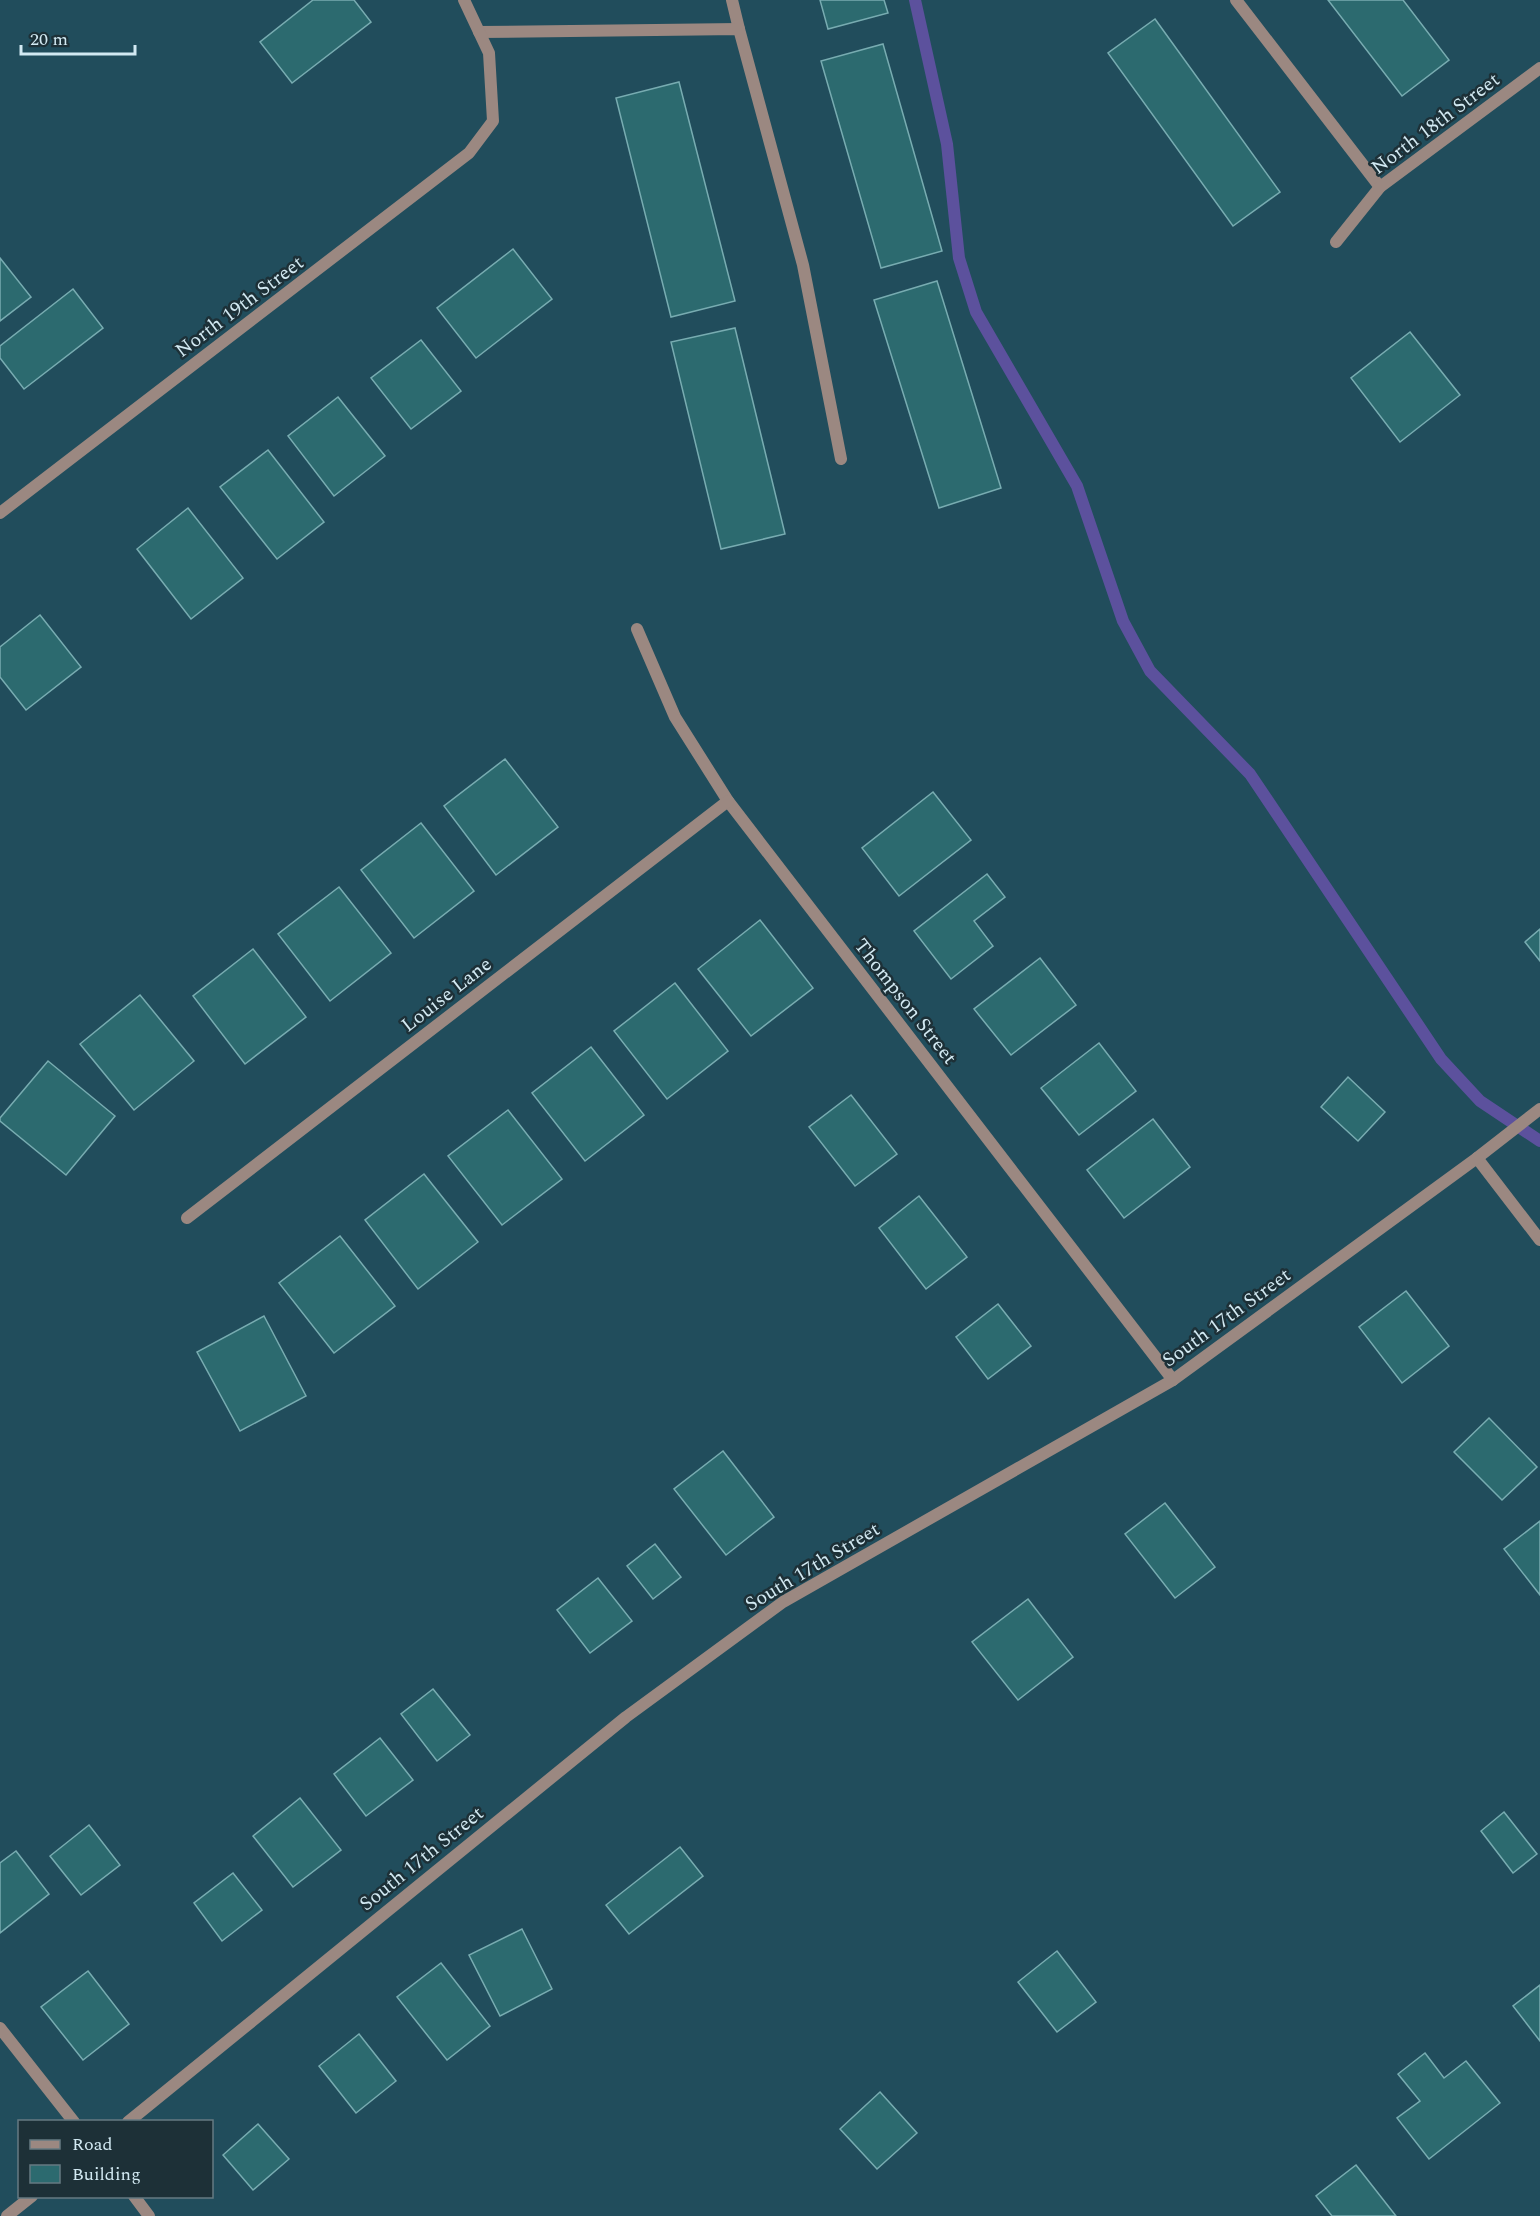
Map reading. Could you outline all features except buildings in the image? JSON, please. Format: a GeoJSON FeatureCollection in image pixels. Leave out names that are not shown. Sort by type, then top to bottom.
{"type":"FeatureCollection","features":[{"type":"Feature","properties":{"kind":"street"},"geometry":{"type":"LineString","coordinates":[[464,0],[479,32],[739,29]]}},
{"type":"Feature","properties":{"kind":"street"},"geometry":{"type":"LineString","coordinates":[[732,0],[803,265],[841,459]]}},
{"type":"Feature","properties":{"kind":"street"},"geometry":{"type":"LineString","coordinates":[[1236,0],[1380,188]]}},
{"type":"Feature","properties":{"kind":"street","name":"North 19th Street"},"geometry":{"type":"LineString","coordinates":[[0,513],[469,153],[493,121],[489,53],[479,32]]}},
{"type":"Feature","properties":{"kind":"street","name":"North 18th Street"},"geometry":{"type":"LineString","coordinates":[[1336,242],[1380,188],[1540,68]]}},
{"type":"Feature","properties":{"kind":"street","name":"Thompson Street"},"geometry":{"type":"LineString","coordinates":[[637,629],[675,717],[728,801],[1173,1380]]}},
{"type":"Feature","properties":{"kind":"street","name":"Louise Lane"},"geometry":{"type":"LineString","coordinates":[[187,1218],[728,801]]}},
{"type":"Feature","properties":{"kind":"street","name":"South 17th Street"},"geometry":{"type":"LineString","coordinates":[[129,2120],[626,1717],[783,1602],[1173,1380],[1478,1158],[1540,1109]]}},
{"type":"Feature","properties":{"kind":"street"},"geometry":{"type":"LineString","coordinates":[[1478,1158],[1540,1240]]}},
{"type":"Feature","properties":{"kind":"street"},"geometry":{"type":"LineString","coordinates":[[0,2028],[73,2120]]}},
{"type":"Feature","properties":{"kind":"street"},"geometry":{"type":"LineString","coordinates":[[7,2216],[30,2198]]}},
{"type":"Feature","properties":{"kind":"street"},"geometry":{"type":"LineString","coordinates":[[136,2198],[149,2216]]}},
{"type":"Feature","properties":{"kind":"waterway"},"geometry":{"type":"LineString","coordinates":[[915,0],[947,144],[959,258],[976,312],[1077,486],[1123,621],[1150,671],[1250,774],[1441,1059],[1480,1101],[1540,1141]]}}]}
